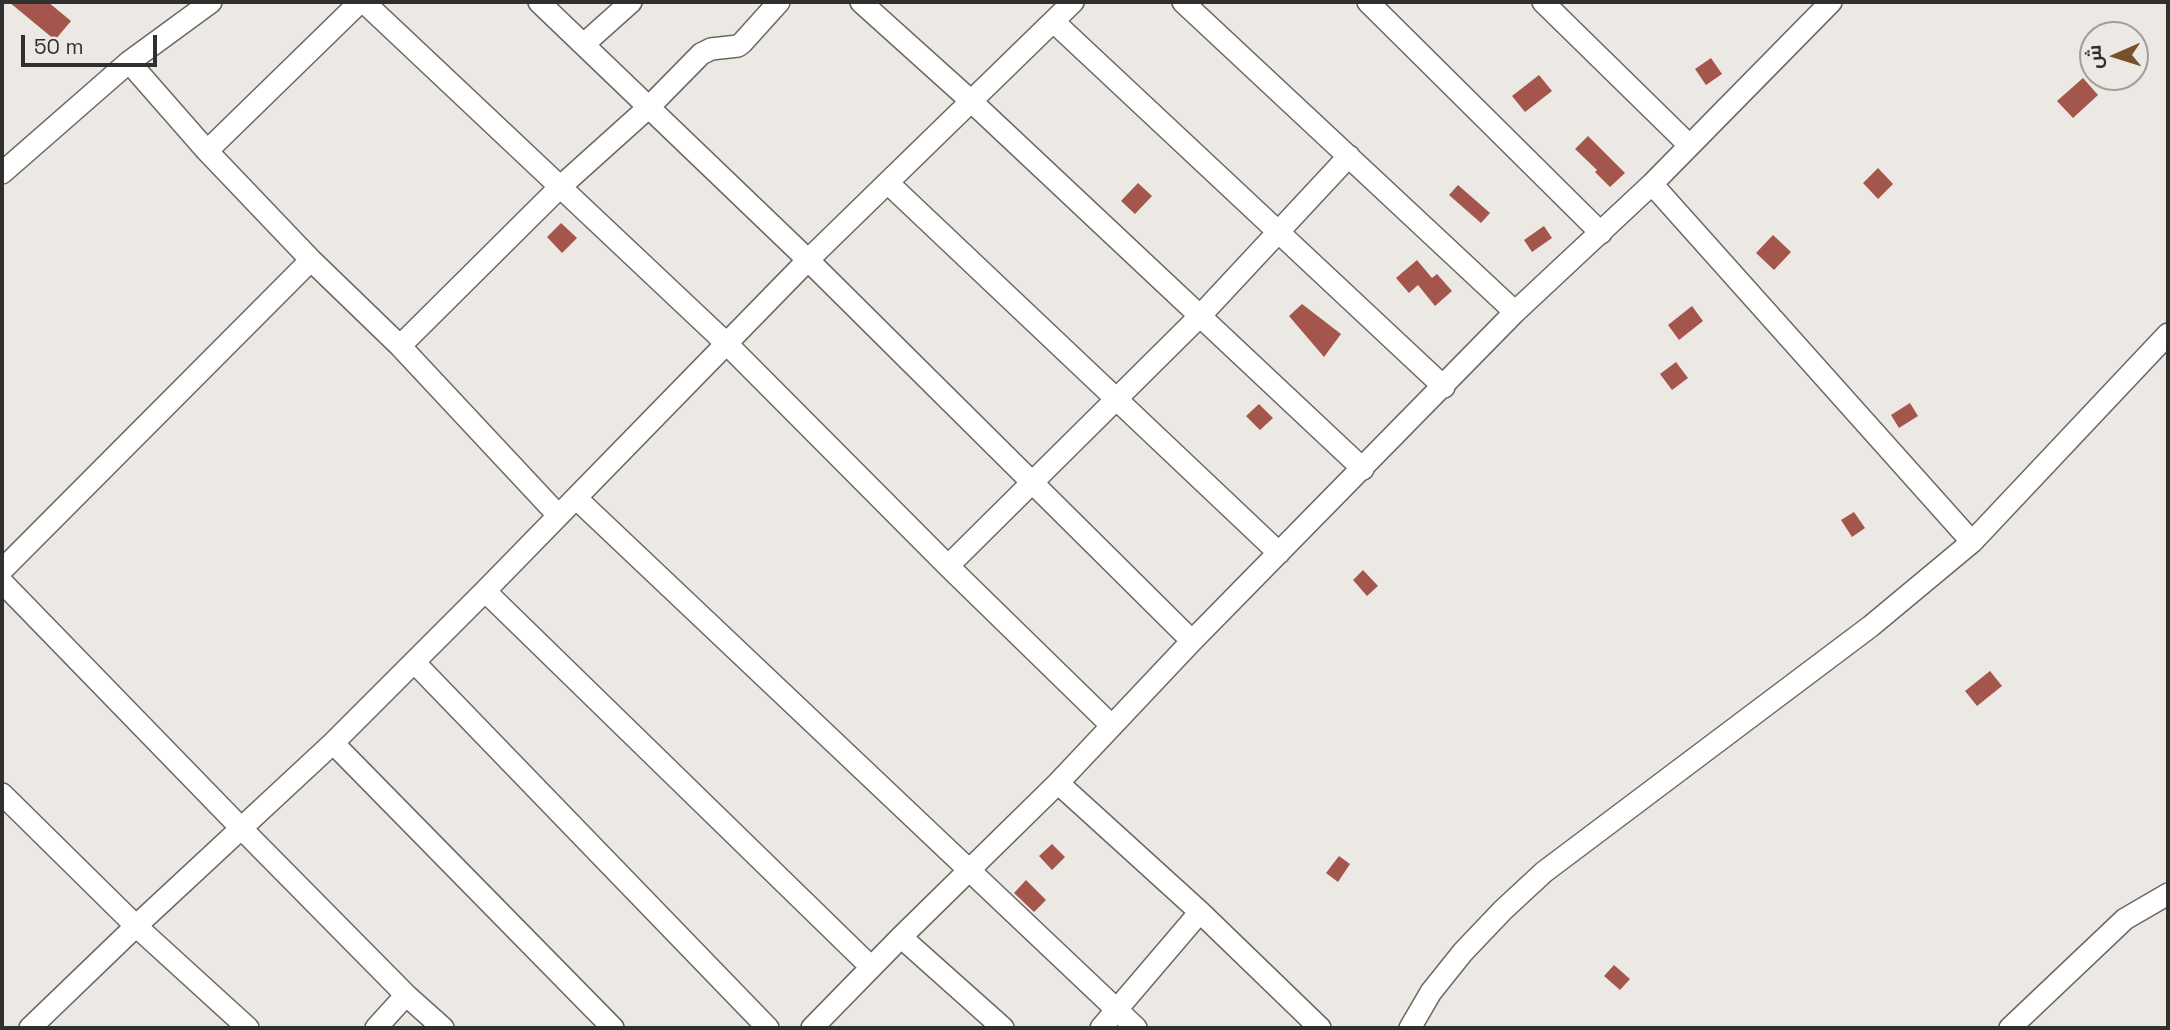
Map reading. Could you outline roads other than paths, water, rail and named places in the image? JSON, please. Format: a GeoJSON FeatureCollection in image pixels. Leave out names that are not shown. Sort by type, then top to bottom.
{"type":"FeatureCollection","features":[{"type":"Feature","properties":{"kind":"street"},"geometry":{"type":"LineString","coordinates":[[2,173],[129,62],[211,2]]}},
{"type":"Feature","properties":{"kind":"street"},"geometry":{"type":"LineString","coordinates":[[207,151],[362,2],[727,344],[1112,726]]}},
{"type":"Feature","properties":{"kind":"street"},"geometry":{"type":"LineString","coordinates":[[539,2],[808,260],[1192,642]]}},
{"type":"Feature","properties":{"kind":"street"},"geometry":{"type":"LineString","coordinates":[[584,44],[631,2]]}},
{"type":"Feature","properties":{"kind":"street"},"geometry":{"type":"LineString","coordinates":[[400,346],[560,187],[649,107],[701,54],[743,43],[779,2]]}},
{"type":"Feature","properties":{"kind":"street"},"geometry":{"type":"LineString","coordinates":[[861,2],[971,100],[1363,469]]}},
{"type":"Feature","properties":{"kind":"street"},"geometry":{"type":"LineString","coordinates":[[30,1028],[333,743],[808,260],[1073,2]]}},
{"type":"Feature","properties":{"kind":"street"},"geometry":{"type":"LineString","coordinates":[[1183,2],[1515,312]]}},
{"type":"Feature","properties":{"kind":"street"},"geometry":{"type":"LineString","coordinates":[[1368,2],[1601,233]]}},
{"type":"Feature","properties":{"kind":"street"},"geometry":{"type":"LineString","coordinates":[[1543,2],[1689,145]]}},
{"type":"Feature","properties":{"kind":"street"},"geometry":{"type":"LineString","coordinates":[[826,1024],[872,967],[901,937],[1058,783],[1515,312],[1653,184],[1831,2]]}},
{"type":"Feature","properties":{"kind":"street"},"geometry":{"type":"LineString","coordinates":[[1054,22],[1444,387]]}},
{"type":"Feature","properties":{"kind":"street"},"geometry":{"type":"LineString","coordinates":[[129,62],[207,151],[311,260],[400,346],[558,515]]}},
{"type":"Feature","properties":{"kind":"street"},"geometry":{"type":"LineString","coordinates":[[948,566],[1200,316],[1349,156]]}},
{"type":"Feature","properties":{"kind":"street"},"geometry":{"type":"LineString","coordinates":[[888,183],[1279,553]]}},
{"type":"Feature","properties":{"kind":"street"},"geometry":{"type":"LineString","coordinates":[[1653,184],[1972,542]]}},
{"type":"Feature","properties":{"kind":"street"},"geometry":{"type":"LineString","coordinates":[[2,570],[311,260]]}},
{"type":"Feature","properties":{"kind":"street"},"geometry":{"type":"LineString","coordinates":[[1409,1028],[1431,992],[1463,952],[1544,872],[1871,626],[1972,542],[2168,334]]}},
{"type":"Feature","properties":{"kind":"street"},"geometry":{"type":"LineString","coordinates":[[576,498],[1136,1028]]}},
{"type":"Feature","properties":{"kind":"street"},"geometry":{"type":"LineString","coordinates":[[2,582],[241,828],[443,1028]]}},
{"type":"Feature","properties":{"kind":"street"},"geometry":{"type":"LineString","coordinates":[[485,591],[872,967]]}},
{"type":"Feature","properties":{"kind":"street"},"geometry":{"type":"LineString","coordinates":[[414,662],[768,1028]]}},
{"type":"Feature","properties":{"kind":"street"},"geometry":{"type":"LineString","coordinates":[[333,743],[613,1028]]}},
{"type":"Feature","properties":{"kind":"street"},"geometry":{"type":"LineString","coordinates":[[1058,783],[1320,1028]]}},
{"type":"Feature","properties":{"kind":"street"},"geometry":{"type":"LineString","coordinates":[[2,794],[136,926],[248,1028]]}},
{"type":"Feature","properties":{"kind":"street"},"geometry":{"type":"LineString","coordinates":[[2010,1028],[2125,919],[2168,894]]}},
{"type":"Feature","properties":{"kind":"street"},"geometry":{"type":"LineString","coordinates":[[1101,1028],[1199,912]]}},
{"type":"Feature","properties":{"kind":"street"},"geometry":{"type":"LineString","coordinates":[[901,937],[1003,1028]]}},
{"type":"Feature","properties":{"kind":"street"},"geometry":{"type":"LineString","coordinates":[[376,1028],[407,995]]}}]}
